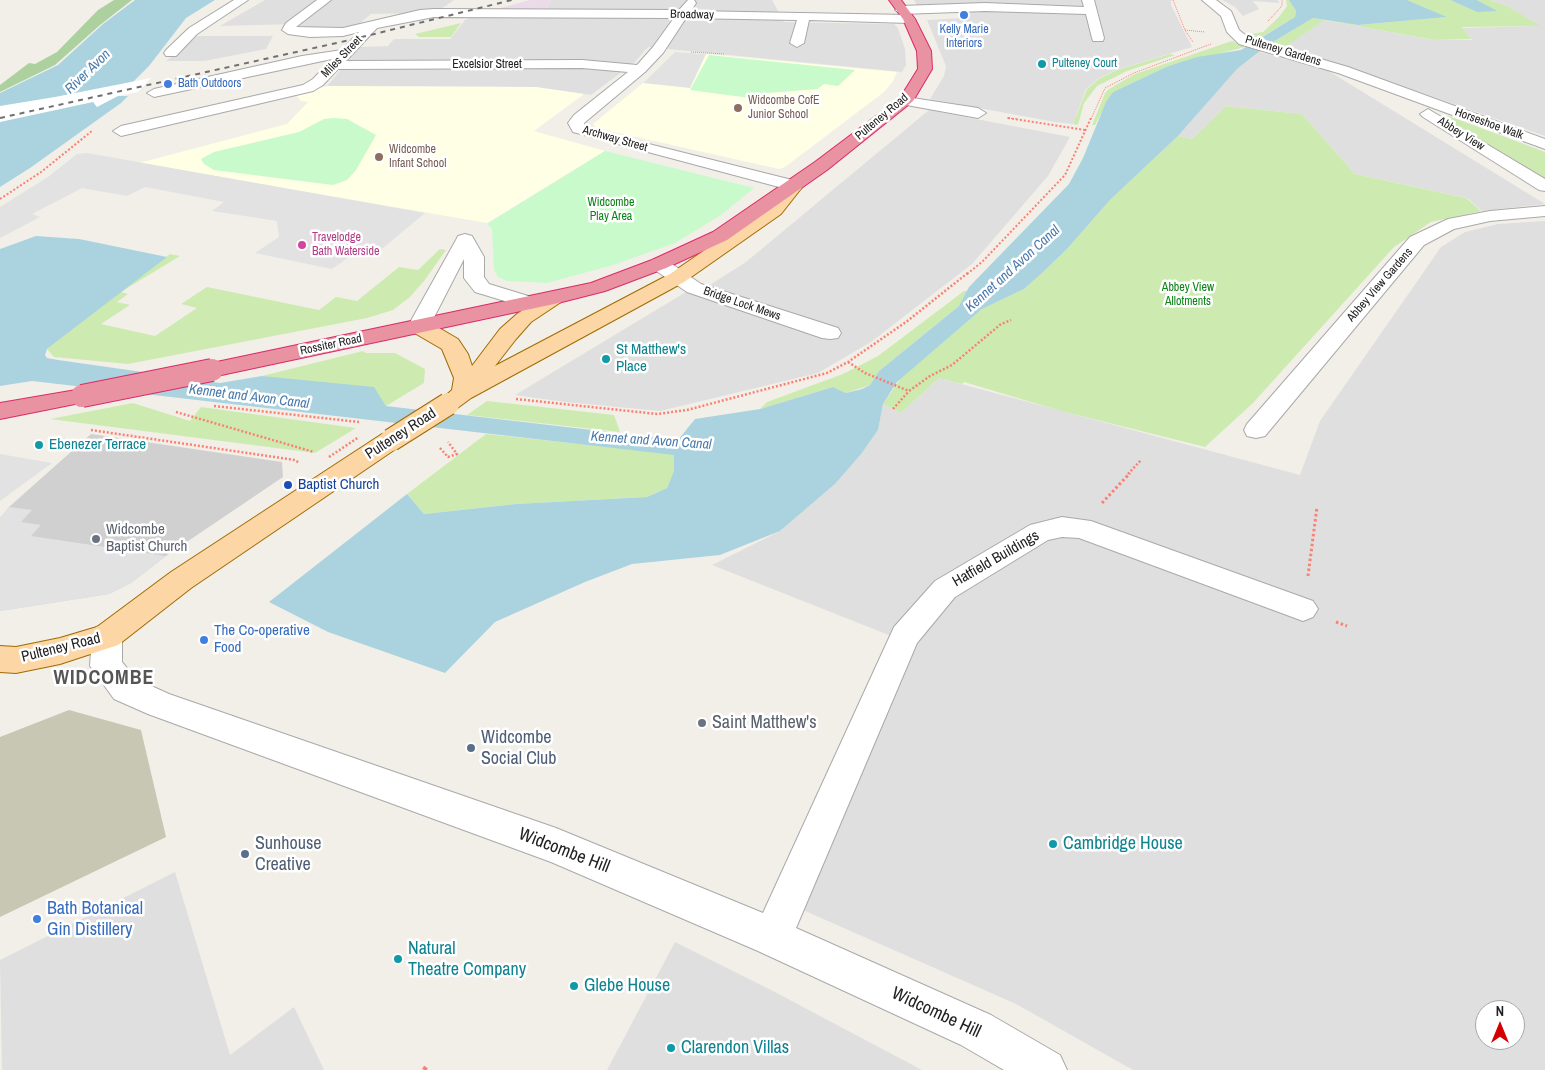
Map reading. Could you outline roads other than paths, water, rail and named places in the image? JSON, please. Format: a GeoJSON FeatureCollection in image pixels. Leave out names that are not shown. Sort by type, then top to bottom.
{"type":"FeatureCollection","features":[{"type":"Feature","properties":{"kind":"highway","name":"Pulteney Road"},"geometry":{"type":"LineString","coordinates":[[659,264],[720,236],[794,186],[906,101],[925,69],[924,51],[902,9]]}},
{"type":"Feature","properties":{"kind":"highway","name":"Rossiter Road"},"geometry":{"type":"LineString","coordinates":[[0,411],[212,370],[554,298],[598,287],[659,264]]}},
{"type":"Feature","properties":{"kind":"main road","name":"Pulteney Road"},"geometry":{"type":"LineString","coordinates":[[0,659],[16,660],[60,651],[107,636],[182,580],[337,474],[456,398],[677,278],[775,210],[794,186]]}},
{"type":"Feature","properties":{"kind":"main road"},"geometry":{"type":"LineString","coordinates":[[456,398],[508,334],[524,318],[554,298]]}},
{"type":"Feature","properties":{"kind":"main road"},"geometry":{"type":"LineString","coordinates":[[419,326],[450,344],[457,354],[465,378],[456,398]]}},
{"type":"Feature","properties":{"kind":"street"},"geometry":{"type":"LineString","coordinates":[[171,53],[193,30],[242,0]]}},
{"type":"Feature","properties":{"kind":"street","name":"Broadway"},"geometry":{"type":"LineString","coordinates":[[325,0],[290,26],[288,30],[310,33],[343,32],[374,24],[434,14],[683,14],[804,17],[902,9],[1089,6]]}},
{"type":"Feature","properties":{"kind":"street"},"geometry":{"type":"LineString","coordinates":[[434,14],[458,0]]}},
{"type":"Feature","properties":{"kind":"street","name":"Archway Street"},"geometry":{"type":"LineString","coordinates":[[692,0],[658,50],[640,69],[579,118],[576,123],[578,128],[587,133],[794,186]]}},
{"type":"Feature","properties":{"kind":"street","name":"Pulteney Gardens"},"geometry":{"type":"LineString","coordinates":[[1208,0],[1227,14],[1240,38],[1274,50],[1313,60],[1376,82]]}},
{"type":"Feature","properties":{"kind":"street"},"geometry":{"type":"LineString","coordinates":[[1089,6],[1098,38]]}},
{"type":"Feature","properties":{"kind":"street","name":"Miles Street"},"geometry":{"type":"LineString","coordinates":[[121,131],[308,88],[318,82],[390,7]]}},
{"type":"Feature","properties":{"kind":"street","name":"Broadway"},"geometry":{"type":"LineString","coordinates":[[424,26],[476,14]]}},
{"type":"Feature","properties":{"kind":"street"},"geometry":{"type":"LineString","coordinates":[[797,43],[804,17]]}},
{"type":"Feature","properties":{"kind":"street"},"geometry":{"type":"LineString","coordinates":[[193,30],[219,30]]}},
{"type":"Feature","properties":{"kind":"street"},"geometry":{"type":"LineString","coordinates":[[154,93],[302,60],[380,38]]}},
{"type":"Feature","properties":{"kind":"street","name":"Excelsior Street"},"geometry":{"type":"LineString","coordinates":[[333,65],[582,64],[640,69]]}},
{"type":"Feature","properties":{"kind":"street","name":"Horseshoe Walk"},"geometry":{"type":"LineString","coordinates":[[1376,82],[1545,144]]}},
{"type":"Feature","properties":{"kind":"street","name":"Abbey View"},"geometry":{"type":"LineString","coordinates":[[1376,82],[1545,186]]}},
{"type":"Feature","properties":{"kind":"street"},"geometry":{"type":"LineString","coordinates":[[906,101],[978,113]]}},
{"type":"Feature","properties":{"kind":"street","name":"Abbey View Gardens"},"geometry":{"type":"LineString","coordinates":[[1256,430],[1417,241],[1448,225],[1490,216],[1545,211]]}},
{"type":"Feature","properties":{"kind":"street"},"geometry":{"type":"LineString","coordinates":[[419,326],[466,240],[474,257],[474,278],[482,288],[531,303]]}},
{"type":"Feature","properties":{"kind":"street","name":"Bridge Lock Mews"},"geometry":{"type":"LineString","coordinates":[[659,264],[694,288],[830,333]]}},
{"type":"Feature","properties":{"kind":"street","name":"Hatfield Buildings"},"geometry":{"type":"LineString","coordinates":[[772,937],[905,636],[945,589],[1040,532],[1062,527],[1081,528],[1303,609]]}},
{"type":"Feature","properties":{"kind":"street","name":"Widcombe Hill"},"geometry":{"type":"LineString","coordinates":[[107,636],[106,666],[125,689],[556,846],[772,937],[976,1030],[1045,1070]]}},
{"type":"Feature","properties":{"kind":"water","name":"River Avon"},"geometry":{"type":"Polygon","coordinates":[[[135,0],[215,0],[186,18],[149,66],[119,96],[128,96],[121,103],[30,168],[0,187],[0,93],[58,65],[103,24],[135,0]]]}},
{"type":"Feature","properties":{"kind":"water","name":"Kennet and Avon Canal"},"geometry":{"type":"Polygon","coordinates":[[[1289,0],[1407,0],[1447,17],[1358,25],[1313,18],[1268,45],[1237,69],[1178,136],[1110,200],[1067,249],[1041,274],[1024,289],[982,309],[897,382],[883,404],[878,430],[861,454],[835,484],[780,531],[720,555],[632,564],[585,582],[495,622],[445,673],[328,632],[269,602],[407,494],[424,514],[516,504],[647,497],[667,488],[674,471],[674,455],[32,381],[0,386],[0,249],[36,236],[79,239],[167,257],[47,349],[45,355],[47,358],[220,383],[262,376],[374,387],[386,406],[678,440],[695,419],[760,409],[833,387],[846,393],[862,389],[870,385],[879,371],[959,306],[969,287],[1069,184],[1083,158],[1106,102],[1113,92],[1166,67],[1197,57],[1241,50],[1295,17],[1296,11],[1289,0]]]}},
{"type":"Feature","properties":{"kind":"water"},"geometry":{"type":"Polygon","coordinates":[[[1450,0],[1477,0],[1497,11],[1477,12],[1450,0]]]}},
{"type":"Feature","properties":{"kind":"railway"},"geometry":{"type":"LineString","coordinates":[[0,118],[350,40],[512,0]]}},
{"type":"Feature","properties":{"kind":"place","name":"Kelly Marie Interiors"},"geometry":{"type":"Point","coordinates":[964,15]}},
{"type":"Feature","properties":{"kind":"place","name":"Pulteney Court"},"geometry":{"type":"Point","coordinates":[1042,64]}},
{"type":"Feature","properties":{"kind":"place","name":"Bath Outdoors"},"geometry":{"type":"Point","coordinates":[168,84]}},
{"type":"Feature","properties":{"kind":"place","name":"Widcombe CofE Junior School"},"geometry":{"type":"Point","coordinates":[738,108]}},
{"type":"Feature","properties":{"kind":"place","name":"Widcombe Infant School"},"geometry":{"type":"Point","coordinates":[379,157]}},
{"type":"Feature","properties":{"kind":"place","name":"Travelodge Bath Waterside"},"geometry":{"type":"Point","coordinates":[302,245]}},
{"type":"Feature","properties":{"kind":"place","name":"St Matthew's Place"},"geometry":{"type":"Point","coordinates":[606,359]}},
{"type":"Feature","properties":{"kind":"place","name":"Ebenezer Terrace"},"geometry":{"type":"Point","coordinates":[39,445]}},
{"type":"Feature","properties":{"kind":"place","name":"Baptist Church"},"geometry":{"type":"Point","coordinates":[288,485]}},
{"type":"Feature","properties":{"kind":"place","name":"Widcombe Baptist Church"},"geometry":{"type":"Point","coordinates":[96,539]}},
{"type":"Feature","properties":{"kind":"place","name":"The Co-operative Food"},"geometry":{"type":"Point","coordinates":[204,640]}},
{"type":"Feature","properties":{"kind":"place","name":"Saint Matthew's"},"geometry":{"type":"Point","coordinates":[702,723]}},
{"type":"Feature","properties":{"kind":"place","name":"Widcombe Social Club"},"geometry":{"type":"Point","coordinates":[471,748]}},
{"type":"Feature","properties":{"kind":"place","name":"Cambridge House"},"geometry":{"type":"Point","coordinates":[1053,844]}},
{"type":"Feature","properties":{"kind":"place","name":"Sunhouse Creative"},"geometry":{"type":"Point","coordinates":[245,854]}},
{"type":"Feature","properties":{"kind":"place","name":"Bath Botanical Gin Distillery"},"geometry":{"type":"Point","coordinates":[37,919]}},
{"type":"Feature","properties":{"kind":"place","name":"Natural Theatre Company"},"geometry":{"type":"Point","coordinates":[398,959]}},
{"type":"Feature","properties":{"kind":"place","name":"Glebe House"},"geometry":{"type":"Point","coordinates":[574,986]}},
{"type":"Feature","properties":{"kind":"place","name":"Clarendon Villas"},"geometry":{"type":"Point","coordinates":[671,1048]}},
{"type":"Feature","properties":{"kind":"district","name":"WIDCOMBE"},"geometry":{"type":"Point","coordinates":[104,679]}},
{"type":"Feature","properties":{"kind":"park label","name":"Widcombe Play Area"},"geometry":{"type":"Point","coordinates":[611,210]}},
{"type":"Feature","properties":{"kind":"park label","name":"Abbey View Allotments"},"geometry":{"type":"Point","coordinates":[1188,295]}}]}
